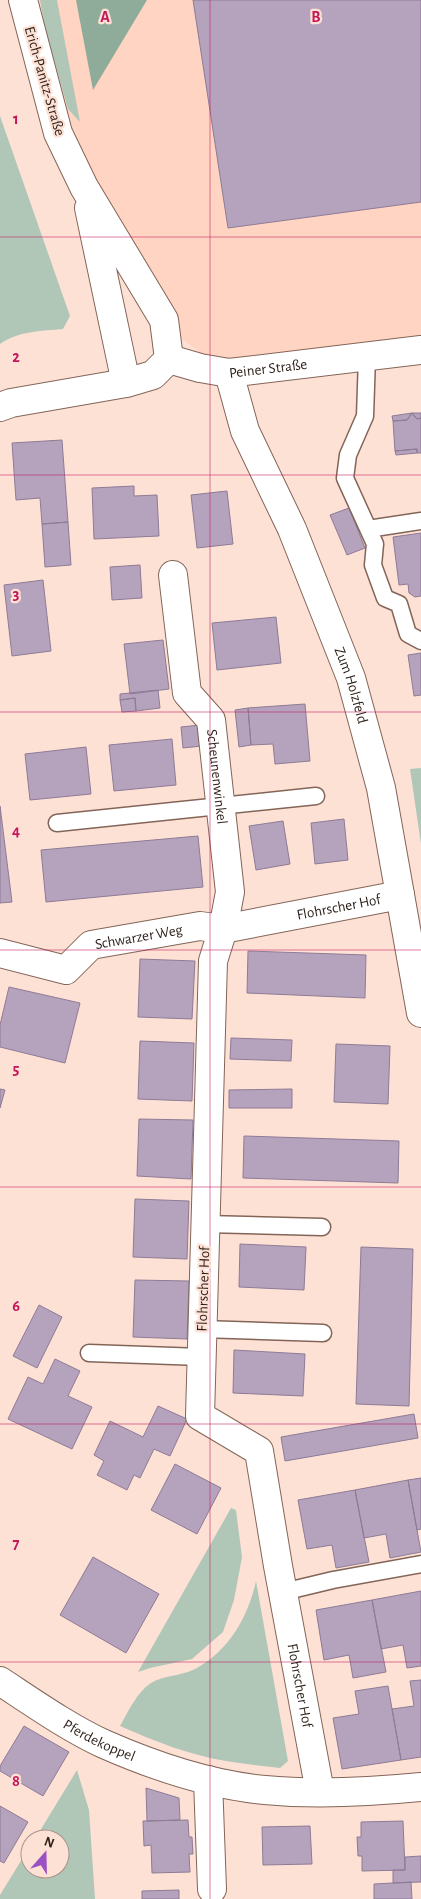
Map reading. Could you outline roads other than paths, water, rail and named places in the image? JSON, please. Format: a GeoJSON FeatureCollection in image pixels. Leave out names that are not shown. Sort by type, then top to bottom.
{"type":"FeatureCollection","features":[{"type":"Feature","properties":{"kind":"street","name":"Erich-Panitz-Straße"},"geometry":{"type":"LineString","coordinates":[[23,0],[58,133],[84,187],[164,320],[169,359]]}},
{"type":"Feature","properties":{"kind":"street","name":"Erich-Panitz-Straße"},"geometry":{"type":"LineString","coordinates":[[84,187],[126,383]]}},
{"type":"Feature","properties":{"kind":"street","name":"Peiner Straße"},"geometry":{"type":"LineString","coordinates":[[169,359],[230,374],[421,350]]}},
{"type":"Feature","properties":{"kind":"street"},"geometry":{"type":"LineString","coordinates":[[0,407],[11,403],[126,383],[153,376],[169,359]]}},
{"type":"Feature","properties":{"kind":"street","name":"Zum Holzfeld"},"geometry":{"type":"LineString","coordinates":[[230,374],[245,431],[292,529],[352,678],[381,788],[421,1013]]}},
{"type":"Feature","properties":{"kind":"street","name":"Scheunenwinkel"},"geometry":{"type":"LineString","coordinates":[[173,574],[187,693],[211,720],[230,892],[223,929]]}},
{"type":"Feature","properties":{"kind":"street","name":"Flohrscher Hof"},"geometry":{"type":"LineString","coordinates":[[320,1792],[259,1451],[200,1416],[213,961],[223,929],[400,895]]}},
{"type":"Feature","properties":{"kind":"street","name":"Schwarzer Weg"},"geometry":{"type":"LineString","coordinates":[[0,953],[66,970],[91,945],[200,926],[223,929]]}},
{"type":"Feature","properties":{"kind":"street","name":"Pferdekoppel"},"geometry":{"type":"LineString","coordinates":[[0,1680],[41,1708],[103,1743],[156,1764],[208,1780],[264,1790],[320,1792],[374,1792],[421,1787]]}},
{"type":"Feature","properties":{"kind":"street"},"geometry":{"type":"LineString","coordinates":[[208,1780],[212,1889]]}},
{"type":"Feature","properties":{"kind":"lane"},"geometry":{"type":"LineString","coordinates":[[368,357],[365,416],[348,455],[345,478],[375,544],[373,565],[385,598],[399,604],[408,634],[421,641]]}},
{"type":"Feature","properties":{"kind":"lane"},"geometry":{"type":"LineString","coordinates":[[368,529],[421,521]]}},
{"type":"Feature","properties":{"kind":"lane"},"geometry":{"type":"LineString","coordinates":[[57,823],[316,796]]}},
{"type":"Feature","properties":{"kind":"lane"},"geometry":{"type":"LineString","coordinates":[[205,1224],[322,1227]]}},
{"type":"Feature","properties":{"kind":"lane"},"geometry":{"type":"LineString","coordinates":[[201,1329],[322,1333]]}},
{"type":"Feature","properties":{"kind":"lane"},"geometry":{"type":"LineString","coordinates":[[89,1352],[201,1357]]}},
{"type":"Feature","properties":{"kind":"lane"},"geometry":{"type":"LineString","coordinates":[[283,1592],[333,1580],[421,1564]]}}]}
